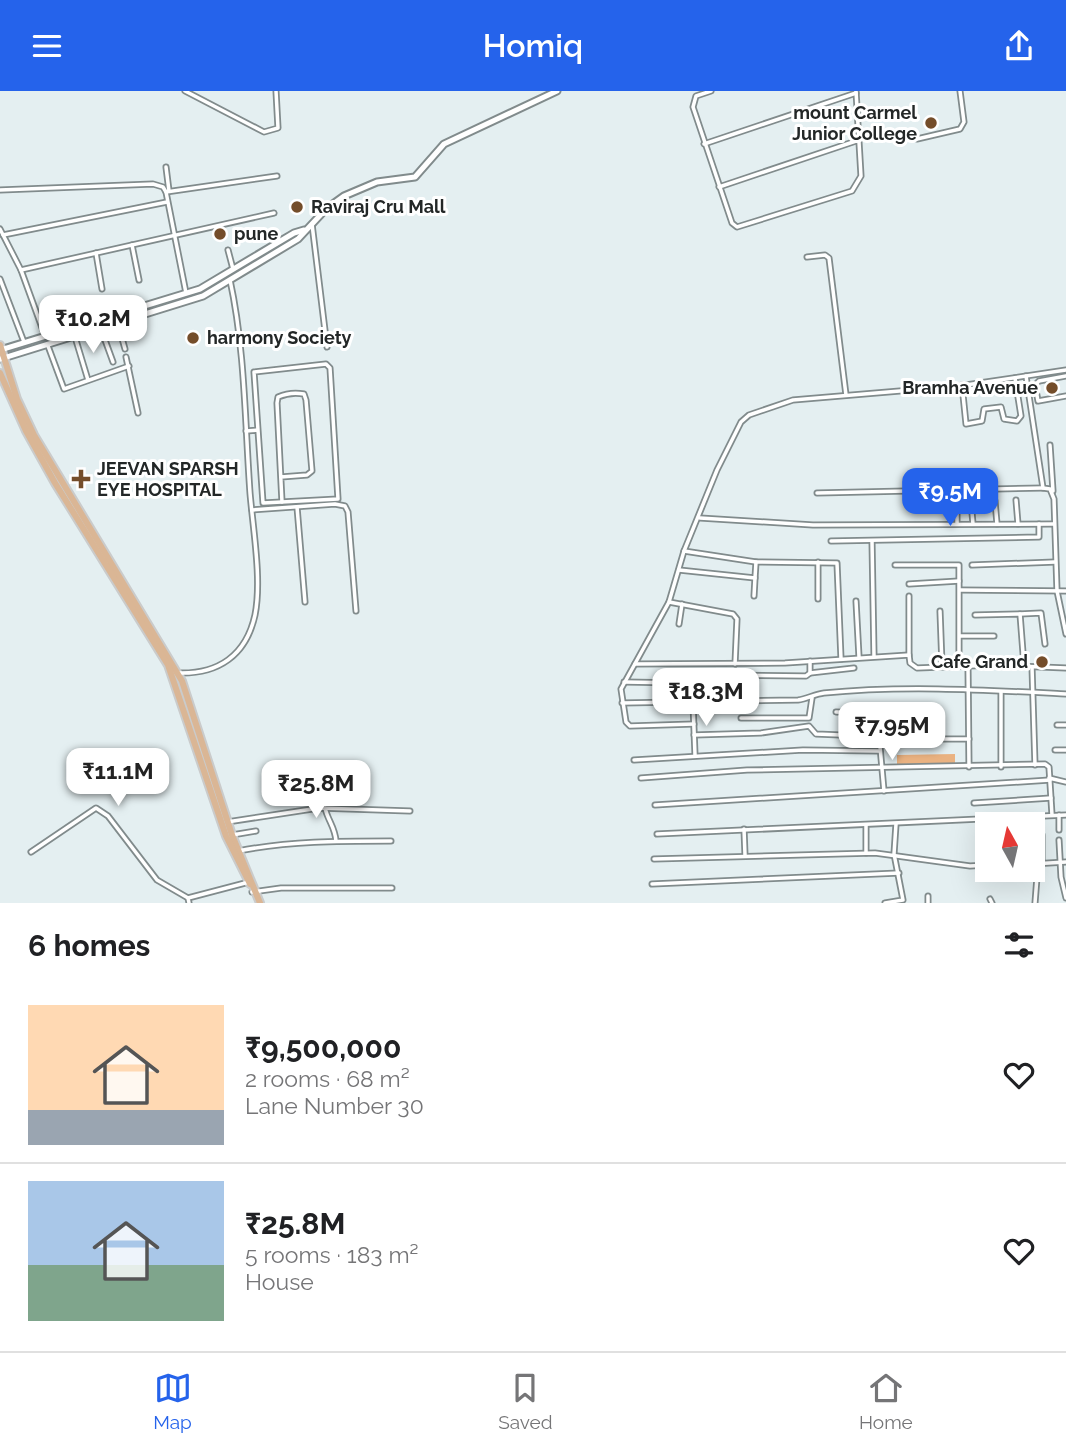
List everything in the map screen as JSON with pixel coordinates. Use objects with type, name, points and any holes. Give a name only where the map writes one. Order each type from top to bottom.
[{"type":"main road","points":[[1,352],[48,346],[101,330],[177,306],[231,282],[298,239],[326,209],[359,188],[384,180],[415,177],[444,144],[557,91]]},
{"type":"main road","points":[[1,352],[187,294],[231,273],[294,233],[304,230]]},
{"type":"main road","points":[[1,352],[5,378],[26,431],[55,483],[175,674],[225,822],[258,903]]},
{"type":"main road","points":[[225,822],[236,852]]},
{"type":"street","points":[[186,91],[264,132],[278,128],[276,91]]},
{"type":"street","points":[[704,144],[856,92],[862,176],[852,191],[737,227],[732,223],[704,144],[693,100],[710,91]]},
{"type":"street","points":[[918,139],[960,129],[964,122],[960,91]]},
{"type":"street","points":[[719,187],[859,140]]},
{"type":"street","points":[[166,167],[167,202],[187,294]]},
{"type":"street","points":[[167,192],[277,176]]},
{"type":"street","points":[[0,190],[153,184],[163,187],[167,192]]},
{"type":"street","points":[[3,235],[167,202]]},
{"type":"street","points":[[21,270],[274,213]]},
{"type":"street","points":[[312,223],[327,347]]},
{"type":"street","points":[[0,229],[21,270],[45,338]]},
{"type":"street","points":[[132,245],[139,281]]},
{"type":"street","points":[[175,674],[205,673],[222,666],[250,628],[256,601],[246,431],[228,250]]},
{"type":"street","points":[[96,252],[102,289]]},
{"type":"street","points":[[807,257],[825,255],[829,258],[846,395]]},
{"type":"street","points":[[0,279],[25,344]]},
{"type":"street","points":[[118,324],[125,349]]},
{"type":"street","points":[[101,330],[113,362]]},
{"type":"street","points":[[75,337],[88,380]]},
{"type":"street","points":[[48,346],[64,389],[129,366]]},
{"type":"street","points":[[126,357],[138,413]]},
{"type":"street","points":[[322,363],[330,368],[340,493],[335,501],[263,503],[258,430],[254,372],[322,363]]},
{"type":"street","points":[[694,724],[630,726],[621,691],[669,602],[684,551],[727,449],[748,415],[793,400],[962,388],[1066,370]]},
{"type":"street","points":[[1026,376],[1043,488]]},
{"type":"street","points":[[1066,376],[1039,381],[1035,385],[1038,401],[1066,396]]},
{"type":"street","points":[[962,388],[966,424],[982,421],[983,409],[1001,407],[1004,419],[1017,421],[1021,417],[1016,380]]},
{"type":"street","points":[[281,477],[307,475],[312,471],[306,400],[304,394],[297,392],[278,397],[277,403],[282,502]]},
{"type":"street","points":[[246,431],[258,430]]},
{"type":"street","points":[[1050,445],[1057,591],[1064,612],[1066,634]]},
{"type":"street","points":[[817,493],[958,492],[1043,488],[1053,493]]},
{"type":"street","points":[[958,492],[958,500]]},
{"type":"street","points":[[1016,500],[1018,524]]},
{"type":"street","points":[[995,501],[997,524]]},
{"type":"street","points":[[957,524],[957,502],[971,502],[973,524]]},
{"type":"street","points":[[252,510],[345,506],[348,512],[356,611]]},
{"type":"street","points":[[297,507],[306,602]]},
{"type":"street","points":[[700,518],[813,525],[1054,524]]},
{"type":"street","points":[[831,541],[1039,537],[1039,524]]},
{"type":"street","points":[[872,541],[874,656]]},
{"type":"street","points":[[684,551],[756,562],[838,564],[841,659]]},
{"type":"street","points":[[754,596],[756,562]]},
{"type":"street","points":[[818,562],[818,599]]},
{"type":"street","points":[[972,565],[1055,562]]},
{"type":"street","points":[[895,565],[959,565],[959,666]]},
{"type":"street","points":[[678,570],[755,578]]},
{"type":"street","points":[[909,584],[959,581]]},
{"type":"street","points":[[960,590],[1066,591]]},
{"type":"street","points":[[909,596],[909,655],[910,663],[917,668],[1066,668]]},
{"type":"street","points":[[856,601],[859,657]]},
{"type":"street","points":[[669,602],[733,614],[737,619],[735,664]]},
{"type":"street","points":[[679,624],[682,604]]},
{"type":"street","points":[[940,611],[942,666]]},
{"type":"street","points":[[975,615],[1041,613],[1045,644]]},
{"type":"street","points":[[1020,614],[1024,666]]},
{"type":"street","points":[[960,636],[994,636]]},
{"type":"street","points":[[635,664],[735,664],[909,655]]},
{"type":"street","points":[[810,661],[810,673]]},
{"type":"street","points":[[968,666],[969,767]]},
{"type":"street","points":[[1032,667],[1035,765]]},
{"type":"street","points":[[701,675],[801,677],[810,673],[854,668]]},
{"type":"street","points":[[624,682],[684,683]]},
{"type":"street","points":[[622,702],[693,703],[812,697],[821,694],[968,690],[1066,694]]},
{"type":"street","points":[[1001,691],[1001,767]]},
{"type":"street","points":[[741,718],[809,717],[812,697]]},
{"type":"street","points":[[693,703],[695,755]]},
{"type":"street","points":[[836,712],[939,716],[939,739]]},
{"type":"street","points":[[877,713],[884,791]]},
{"type":"street","points":[[807,722],[816,734],[969,739]]},
{"type":"street","points":[[1056,725],[1066,725]]},
{"type":"street","points":[[694,735],[761,733],[812,727]]},
{"type":"street","points":[[1055,750],[1066,750]]},
{"type":"street","points":[[634,760],[695,755],[879,751]]},
{"type":"street","points":[[642,778],[747,770],[1035,765],[1049,767],[1052,815]]},
{"type":"street","points":[[655,805],[1049,779],[1066,782]]},
{"type":"street","points":[[974,803],[1051,798]]},
{"type":"street","points":[[31,852],[96,808],[108,816],[157,880],[189,900],[251,882]]},
{"type":"street","points":[[225,822],[325,808],[410,811]]},
{"type":"street","points":[[325,808],[327,818],[335,826],[336,841]]},
{"type":"street","points":[[1059,815],[1059,830]]},
{"type":"street","points":[[657,834],[1066,815]]},
{"type":"street","points":[[885,903],[903,902],[894,854],[897,824]]},
{"type":"street","points":[[866,825],[866,853]]},
{"type":"street","points":[[744,829],[745,855]]},
{"type":"street","points":[[232,835],[256,831]]},
{"type":"street","points":[[236,852],[275,844],[391,841]]},
{"type":"street","points":[[1059,841],[1066,898]]},
{"type":"street","points":[[654,859],[866,853],[894,854],[975,866]]},
{"type":"street","points":[[1045,863],[1066,862]]},
{"type":"street","points":[[652,884],[899,873]]},
{"type":"street","points":[[1035,903],[1036,882]]},
{"type":"street","points":[[254,892],[281,888],[392,888]]},
{"type":"street","points":[[928,896],[928,903]]},
{"type":"shaded area","points":[[955,754],[955,766],[897,767],[897,755]]},
{"type":"place","name":"mount Carmel Junior College","points":[[931,123]]},
{"type":"place","name":"Raviraj Cru Mall","points":[[297,207]]},
{"type":"place","name":"pune","points":[[220,234]]},
{"type":"place","name":"harmony Society","points":[[193,338]]},
{"type":"place","name":"Bramha Avenue","points":[[1052,388]]},
{"type":"place","name":"JEEVAN SPARSH EYE HOSPITAL","points":[[81,479]]},
{"type":"place","name":"Cafe Grand","points":[[1042,662]]}]
